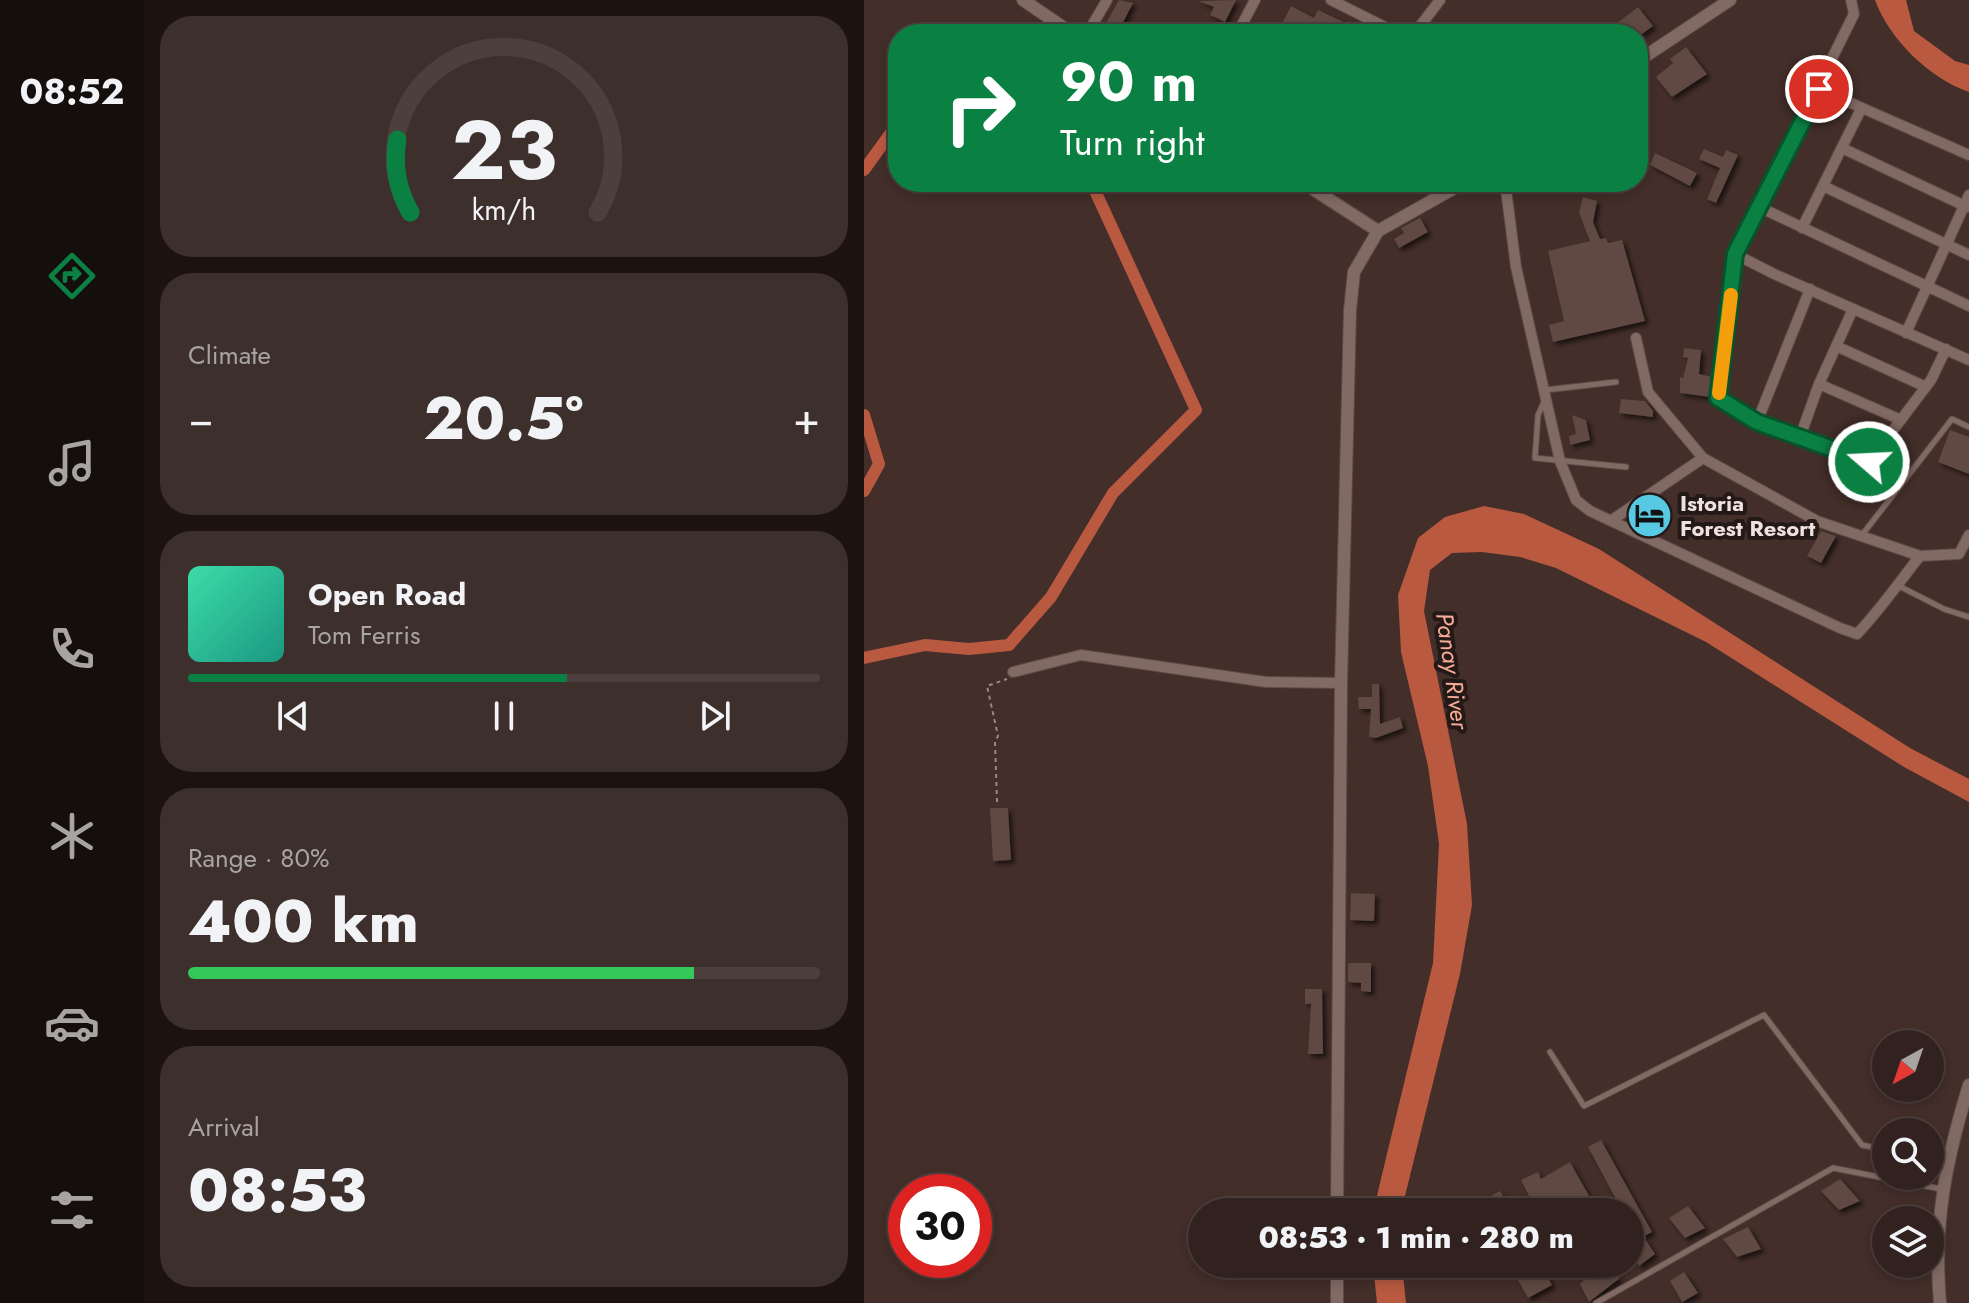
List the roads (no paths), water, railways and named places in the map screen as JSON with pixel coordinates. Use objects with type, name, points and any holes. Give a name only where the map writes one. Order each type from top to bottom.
[{"type":"street","points":[[1023,0],[1058,24]]},
{"type":"street","points":[[1093,24],[1107,0]]},
{"type":"street","points":[[1242,24],[1255,0]]},
{"type":"street","points":[[1331,0],[1379,24]]},
{"type":"street","points":[[1422,24],[1440,0]]},
{"type":"street","points":[[1648,54],[1730,0]]},
{"type":"street","points":[[1851,0],[1854,14],[1735,254],[1718,398],[1757,422],[1869,462],[1926,387],[1946,349]]},
{"type":"street","points":[[1819,89],[1969,155]]},
{"type":"street","points":[[1802,228],[1861,109]]},
{"type":"street","points":[[1842,148],[1967,207]]},
{"type":"street","points":[[1823,186],[1969,255]]},
{"type":"street","points":[[1318,192],[1378,231]]},
{"type":"street","points":[[1337,1198],[1341,683],[1350,310],[1354,272],[1378,231],[1447,192]]},
{"type":"street","points":[[1506,192],[1516,267],[1560,461],[1576,500],[1590,511],[1857,634],[1888,601],[1920,556]]},
{"type":"street","points":[[1906,333],[1945,245],[1967,207],[1969,195]]},
{"type":"street","points":[[1759,207],[1969,306]]},
{"type":"street","points":[[1735,254],[1969,360]]},
{"type":"street","points":[[1757,422],[1810,289]]},
{"type":"street","points":[[1800,437],[1819,384],[1853,309]]},
{"type":"street","points":[[1636,338],[1648,392],[1703,458],[1817,521],[1920,556],[1964,556],[1969,535]]},
{"type":"street","points":[[1836,346],[1926,387]]},
{"type":"street","points":[[1819,384],[1901,420]]},
{"type":"street","points":[[1612,520],[1703,458]]},
{"type":"street","points":[[1013,672],[1081,655],[1266,682],[1341,683]]},
{"type":"street","points":[[1944,1180],[1969,1085]]},
{"type":"street","points":[[1940,1303],[1937,1273],[1942,1190]]},
{"type":"street","points":[[1337,1278],[1337,1303]]},
{"type":"lane","points":[[1616,382],[1545,394],[1538,415],[1535,458],[1626,467]]},
{"type":"lane","points":[[1861,536],[1952,419],[1969,427]]},
{"type":"lane","points":[[1897,585],[1944,609],[1969,617]]},
{"type":"lane","points":[[1550,1052],[1584,1106],[1764,1015],[1862,1145],[1872,1147]]},
{"type":"lane","points":[[1944,1160],[1948,1161]]},
{"type":"lane","points":[[1596,1303],[1833,1168],[1872,1176]]},
{"type":"waterway","points":[[864,170],[888,137]]},
{"type":"waterway","points":[[864,658],[925,645],[969,649],[1009,645],[1051,597],[1113,493],[1196,410],[1096,192]]},
{"type":"waterway","points":[[864,415],[879,464],[864,491]]},
{"type":"place","name":"Istoria Forest Resort","points":[[1649,516]]},
{"type":"water label","name":"Panay River","points":[[1452,671]]}]
